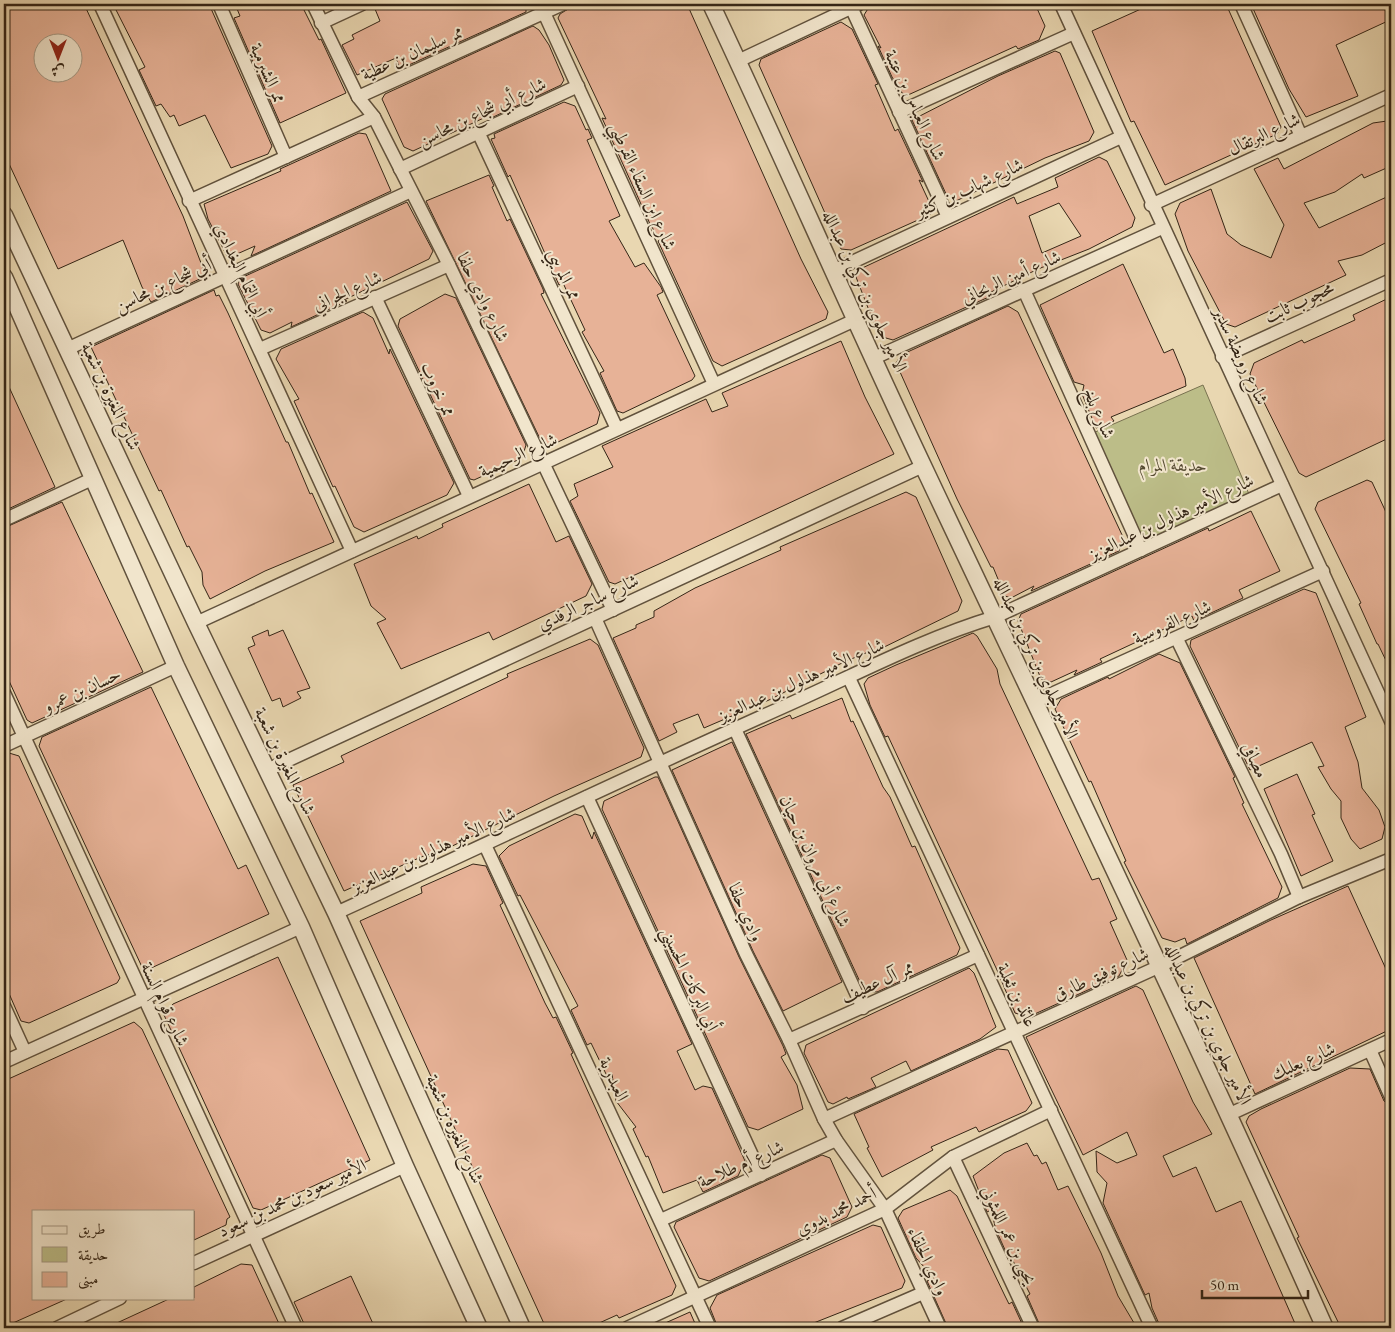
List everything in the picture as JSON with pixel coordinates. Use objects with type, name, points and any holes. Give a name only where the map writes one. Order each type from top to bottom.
[{"type":"street","name":"أبي التمام البغدادي","points":[[100,4],[189,201],[260,349],[352,551]]},
{"type":"street","name":"ممر الشبرمية","points":[[219,4],[286,157]]},
{"type":"street","name":"شارع وادي حلفا","points":[[313,4],[358,97],[374,117],[449,265],[613,610]]},
{"type":"street","points":[[322,23],[362,4]]},
{"type":"street","name":"ممر سليمان بن عطية","points":[[358,97],[542,8],[563,4]]},
{"type":"street","name":"الأمير جلوي بن تركي بن عبدالله","points":[[711,4],[923,466],[1158,967],[1230,1114],[1325,1328]]},
{"type":"street","name":"شارع رويضة سدير","points":[[1061,4],[1162,228],[1391,722]]},
{"type":"street","points":[[1241,4],[1301,136]]},
{"type":"street","points":[[738,61],[855,6]]},
{"type":"street","name":"شارع العباس بن عتبة","points":[[855,6],[898,112],[948,217]]},
{"type":"street","name":"شارع ابن السقاء القرطبي","points":[[542,8],[714,384]]},
{"type":"street","points":[[898,112],[1074,32]]},
{"type":"street","name":"شارع أبي شجاع بن محاسن","points":[[400,169],[479,134],[578,86]]},
{"type":"street","name":"شارع البرتقال","points":[[1151,204],[1391,95]]},
{"type":"street","points":[[189,201],[374,117]]},
{"type":"street","name":"ممر المريبي","points":[[479,134],[617,429]]},
{"type":"street","name":"شارع شهاب بن كثير","points":[[832,271],[1121,137]]},
{"type":"street","name":"أبي شجاع بن محاسن","points":[[67,349],[411,191]]},
{"type":"street","name":"شارع المغيرة بن شعبة","points":[[4,215],[196,623],[336,913],[522,1328]]},
{"type":"street","name":"شارع أمين الريحاني","points":[[874,358],[1162,228]]},
{"type":"street","name":"شارع الجراني","points":[[260,349],[449,265]]},
{"type":"street","points":[[4,277],[176,666],[300,927],[405,1166],[479,1328]]},
{"type":"street","name":"محجوب ثابت","points":[[1222,357],[1391,280]]},
{"type":"street","name":"شارع بلخ","points":[[1024,290],[1141,550]]},
{"type":"street","name":"ممر خروب","points":[[375,298],[469,496]]},
{"type":"street","name":"شارع الرحيمية","points":[[196,623],[855,320]]},
{"type":"street","name":"شارع ساجر الرفدي","points":[[267,770],[923,466]]},
{"type":"street","points":[[4,520],[92,479]]},
{"type":"street","name":"شارع الأمير هذلول بن عبدالعزيز","points":[[336,913],[735,728],[966,625],[995,617],[1282,485]]},
{"type":"street","name":"شارع الفروسية","points":[[1034,702],[1178,639],[1323,572]]},
{"type":"street","name":"وادي حلفا","points":[[595,618],[746,954],[789,1040],[824,1119],[836,1140],[885,1208]]},
{"type":"street","name":"مصافي","points":[[1178,639],[1300,897]]},
{"type":"street","name":"حسان بن عمرو","points":[[4,746],[176,666]]},
{"type":"street","name":"عائذ بن ثعلبة","points":[[849,678],[1152,1328]]},
{"type":"street","name":"شارع قوام السنة","points":[[4,693],[296,1328]]},
{"type":"street","name":"شارع أبي مروان بن حيان","points":[[735,728],[863,1008]]},
{"type":"street","name":"أبي البركات الحسيني","points":[[587,797],[761,1175]]},
{"type":"street","name":"العبدرية","points":[[485,845],[710,1328]]},
{"type":"street","name":"شارع توفيق طارق","points":[[824,1119],[1158,967],[1300,897],[1391,859]]},
{"type":"street","points":[[4,1062],[300,927]]},
{"type":"street","name":"ممر آل عطيف","points":[[789,1040],[978,955]]},
{"type":"street","points":[[4,1006],[26,1052]]},
{"type":"street","name":"شارع بعلبك","points":[[1230,1114],[1391,1040]]},
{"type":"street","points":[[1370,1050],[1391,1097]]},
{"type":"street","name":"أحمد محمد بدوي","points":[[627,1328],[885,1208],[953,1157],[1050,1110]]},
{"type":"street","name":"شارع أم طلاحة","points":[[661,1220],[836,1140]]},
{"type":"street","name":"يحيى بن عمر اللمثوني","points":[[953,1157],[1033,1328]]},
{"type":"street","name":"الأمير سعود بن محمد بن سعود","points":[[195,1263],[405,1166]]},
{"type":"street","name":"وادي الحلقاء","points":[[885,1208],[940,1328]]},
{"type":"street","points":[[850,1327],[923,1293]]},
{"type":"street","points":[[57,1328],[116,1300]]},
{"type":"green space","name":"حديقة المرام","points":[[1203,385],[1249,494],[1145,543],[1093,433]]},
{"type":"building","points":[[11,4],[84,4],[183,216],[206,276],[151,302],[142,287],[123,240],[58,269],[4,153],[4,12],[13,8]]},
{"type":"building","points":[[113,4],[209,4],[272,146],[268,154],[231,168],[205,115],[179,126],[174,115],[170,117],[161,104],[156,106],[139,70],[145,67]]},
{"type":"building","points":[[235,4],[301,4],[319,40],[321,39],[346,93],[280,123],[234,18],[240,16]]},
{"type":"building","points":[[388,4],[526,4],[526,12],[400,69],[396,58],[357,75],[342,45],[354,39],[352,35],[380,21],[375,9]]},
{"type":"building","points":[[576,4],[687,4],[801,259],[828,312],[826,319],[722,366],[713,361],[658,241],[660,240],[650,224],[602,118],[606,119],[558,18],[560,14]]},
{"type":"building","points":[[877,4],[1035,4],[1045,26],[1039,40],[1018,49],[1016,46],[908,95],[902,93],[892,77],[878,46],[881,48],[864,15],[869,7]]},
{"type":"building","points":[[1152,4],[1226,4],[1281,127],[1277,134],[1165,185],[1134,121],[1131,122],[1092,31]]},
{"type":"building","points":[[1251,4],[1382,4],[1390,20],[1336,45],[1358,96],[1306,117],[1289,89]]},
{"type":"building","points":[[841,22],[852,29],[878,84],[875,85],[895,131],[898,129],[923,182],[919,180],[932,208],[929,217],[919,222],[918,220],[851,250],[841,249],[759,65],[761,59]]},
{"type":"building","points":[[533,26],[539,30],[549,45],[564,80],[561,85],[489,119],[488,116],[413,151],[404,147],[382,99],[385,94]]},
{"type":"building","points":[[1055,51],[1060,53],[1094,132],[1089,141],[1045,158],[956,201],[947,196],[912,120],[998,76]]},
{"type":"building","points":[[564,102],[575,106],[586,130],[588,129],[592,138],[587,140],[620,216],[609,221],[635,267],[644,263],[661,287],[663,292],[657,295],[695,376],[692,380],[623,413],[617,411],[600,373],[604,371],[582,332],[585,330],[563,283],[559,285],[510,175],[508,177],[491,139],[495,138],[494,134]]},
{"type":"building","points":[[1387,121],[1391,128],[1391,166],[1364,178],[1362,174],[1335,192],[1304,203],[1319,228],[1391,195],[1391,240],[1362,255],[1338,261],[1346,275],[1235,327],[1226,324],[1188,251],[1175,214],[1180,203],[1211,189],[1227,234],[1241,245],[1271,258],[1284,225],[1254,169],[1278,158],[1284,169],[1373,123]]},
{"type":"building","points":[[359,133],[366,134],[391,191],[251,256],[255,246],[228,258],[208,219],[204,204],[281,171],[280,169]]},
{"type":"building","points":[[1099,157],[1107,161],[1135,218],[1132,227],[1089,249],[1038,269],[987,294],[991,296],[893,340],[879,336],[856,277],[858,270],[1014,197],[1017,204],[1058,187],[1055,178]],"holes":[[[1059,203],[1081,236],[1042,253],[1029,216]]]},
{"type":"building","points":[[489,175],[494,186],[492,187],[507,221],[510,219],[543,289],[544,293],[541,294],[600,413],[597,424],[547,447],[543,445],[426,201]]},
{"type":"building","points":[[407,202],[433,251],[429,259],[291,327],[292,322],[270,333],[261,330],[238,284],[241,278]]},
{"type":"building","points":[[1123,264],[1164,353],[1173,349],[1185,378],[1186,386],[1111,417],[1114,421],[1096,428],[1082,394],[1084,385],[1074,382],[1040,305]]},
{"type":"building","points":[[214,290],[216,296],[219,295],[228,313],[310,494],[312,493],[334,542],[265,571],[210,599],[203,585],[202,572],[189,546],[187,547],[161,490],[159,491],[91,347]]},
{"type":"building","points":[[445,294],[456,298],[526,445],[522,458],[474,480],[470,479],[398,326],[400,319]]},
{"type":"building","points":[[1391,297],[1391,437],[1306,477],[1299,473],[1250,374],[1254,363],[1302,340],[1304,343],[1355,320],[1353,315]]},
{"type":"building","points":[[1008,306],[1018,312],[1123,537],[1119,551],[1031,591],[1034,586],[1011,598],[1005,596],[993,567],[991,567],[957,499],[896,363],[901,355]]},
{"type":"building","points":[[363,312],[373,318],[389,354],[390,349],[454,483],[447,495],[364,532],[354,527],[335,486],[333,487],[294,401],[299,399],[276,359],[281,349]]},
{"type":"building","points":[[841,341],[865,397],[894,454],[615,584],[609,582],[570,501],[578,496],[574,484],[613,467],[602,446],[706,399],[712,412],[728,406],[722,393]]},
{"type":"building","points":[[4,376],[55,487],[4,511]]},
{"type":"building","points":[[1367,480],[1372,482],[1391,523],[1391,671],[1359,604],[1361,603],[1315,509],[1318,502]]},
{"type":"building","points":[[529,484],[556,542],[569,536],[592,584],[586,596],[493,640],[489,632],[401,669],[377,623],[386,619],[371,606],[354,564],[417,536],[418,539],[443,527],[442,524]]},
{"type":"building","points":[[906,492],[916,497],[962,601],[958,611],[874,652],[873,650],[844,662],[769,700],[704,728],[698,714],[673,724],[677,732],[659,741],[613,638],[636,628],[636,625],[654,617],[654,611],[695,588],[781,550],[780,547]]},
{"type":"building","points":[[62,502],[143,672],[32,723],[27,720],[4,670],[4,528]]},
{"type":"building","points":[[1251,511],[1280,571],[1239,590],[1243,598],[1194,621],[1192,616],[1100,659],[1102,662],[1074,675],[1077,670],[1051,682],[1041,679],[1018,621],[1021,614],[1208,528],[1209,531]]},
{"type":"building","points":[[1304,589],[1316,593],[1366,717],[1345,727],[1358,762],[1362,788],[1379,810],[1385,827],[1382,839],[1360,849],[1351,839],[1341,818],[1341,801],[1331,789],[1318,767],[1324,766],[1312,742],[1250,770],[1190,646],[1191,640]]},
{"type":"building","points":[[268,630],[269,636],[283,630],[310,688],[297,692],[301,698],[283,707],[280,698],[272,701],[248,648],[255,645],[252,637]]},
{"type":"building","points":[[973,633],[977,636],[997,669],[1000,684],[1092,880],[1099,878],[1117,919],[1110,922],[1127,960],[1119,976],[1028,1017],[1015,1013],[997,970],[888,736],[885,737],[870,705],[864,684],[868,678]]},
{"type":"building","points":[[590,639],[598,645],[644,748],[641,757],[554,796],[430,857],[428,854],[344,891],[293,785],[344,762],[341,756],[508,677],[507,674]]},
{"type":"building","points":[[1159,654],[1180,663],[1235,777],[1233,778],[1244,803],[1242,804],[1282,887],[1278,898],[1187,944],[1185,938],[1175,942],[1162,938],[1124,862],[1126,861],[1091,781],[1089,782],[1055,709],[1061,699],[1108,677],[1109,679]]},
{"type":"building","points":[[151,687],[238,869],[246,865],[269,914],[149,969],[142,967],[39,746],[42,737]]},
{"type":"building","points":[[842,698],[851,722],[853,721],[912,847],[915,846],[960,948],[957,955],[877,992],[866,991],[861,984],[746,734],[790,715],[792,719]]},
{"type":"building","points":[[732,742],[842,982],[783,1011],[753,951],[672,770]]},
{"type":"building","points":[[9,753],[19,756],[120,978],[117,983],[29,1023],[21,1021],[4,982],[4,754]]},
{"type":"building","points":[[1297,774],[1315,814],[1312,815],[1333,861],[1301,876],[1264,789]]},
{"type":"building","points":[[658,777],[739,957],[783,1046],[786,1054],[781,1057],[797,1085],[803,1109],[758,1130],[748,1127],[602,809],[604,801]]},
{"type":"building","points":[[575,814],[582,816],[592,839],[594,832],[692,1044],[677,1051],[695,1090],[703,1086],[712,1088],[745,1161],[738,1176],[703,1192],[697,1180],[663,1193],[648,1156],[646,1157],[633,1129],[636,1127],[616,1101],[612,1074],[607,1076],[591,1043],[587,1045],[571,1010],[578,1006],[520,895],[518,896],[499,856],[509,846]]},
{"type":"building","points":[[473,864],[486,866],[503,903],[500,905],[545,1003],[553,1018],[556,1017],[573,1053],[571,1054],[676,1286],[672,1295],[619,1318],[617,1315],[588,1328],[546,1328],[360,921],[422,893],[421,887]]},
{"type":"building","points":[[1348,886],[1391,980],[1391,1029],[1255,1094],[1194,958],[1271,920]]},
{"type":"building","points":[[278,957],[370,1160],[261,1210],[253,1208],[164,1015],[173,1004]]},
{"type":"building","points":[[969,968],[974,973],[996,1027],[980,1039],[911,1071],[906,1061],[871,1078],[876,1087],[833,1104],[828,1102],[804,1053],[806,1045]]},
{"type":"building","points":[[1136,986],[1143,990],[1193,1102],[1212,1134],[1163,1156],[1173,1177],[1196,1167],[1216,1212],[1241,1201],[1297,1328],[1161,1328],[1152,1308],[1149,1293],[1145,1295],[1103,1203],[1107,1183],[1097,1172],[1096,1151],[1117,1163],[1137,1155],[1127,1132],[1083,1155],[1026,1037]]},
{"type":"building","points":[[134,1022],[142,1029],[230,1217],[227,1219],[226,1225],[195,1240],[195,1210],[32,1210],[32,1300],[65,1300],[4,1327],[4,1081]]},
{"type":"building","points":[[998,1049],[1008,1050],[1032,1103],[1026,1111],[979,1132],[976,1127],[931,1147],[933,1150],[882,1177],[867,1148],[869,1147],[854,1114]]},
{"type":"building","points":[[1350,1068],[1370,1069],[1384,1101],[1391,1105],[1391,1328],[1341,1328],[1297,1238],[1299,1237],[1246,1122],[1249,1116],[1261,1109]]},
{"type":"building","points":[[1027,1143],[1034,1156],[1037,1155],[1042,1164],[1046,1162],[1058,1190],[1068,1186],[1101,1253],[1118,1296],[1137,1328],[1041,1328],[1027,1296],[1030,1294],[1008,1251],[1006,1252],[996,1230],[991,1210],[987,1212],[973,1176],[1004,1153]]},
{"type":"building","points":[[822,1155],[830,1158],[852,1207],[847,1217],[709,1281],[699,1278],[674,1227],[676,1222]]},
{"type":"building","points":[[950,1190],[957,1196],[1009,1304],[1012,1302],[1024,1328],[948,1328],[927,1281],[934,1278],[916,1258],[898,1218],[903,1210]]},
{"type":"building","points":[[873,1225],[881,1227],[905,1281],[902,1288],[801,1328],[718,1328],[710,1308],[717,1295]]},
{"type":"building","points":[[241,1264],[252,1265],[281,1328],[106,1328],[167,1300],[195,1300],[195,1287]]},
{"type":"building","points":[[351,1276],[375,1328],[306,1328],[294,1302]]},
{"type":"building","points":[[690,1312],[697,1328],[654,1328]]}]
